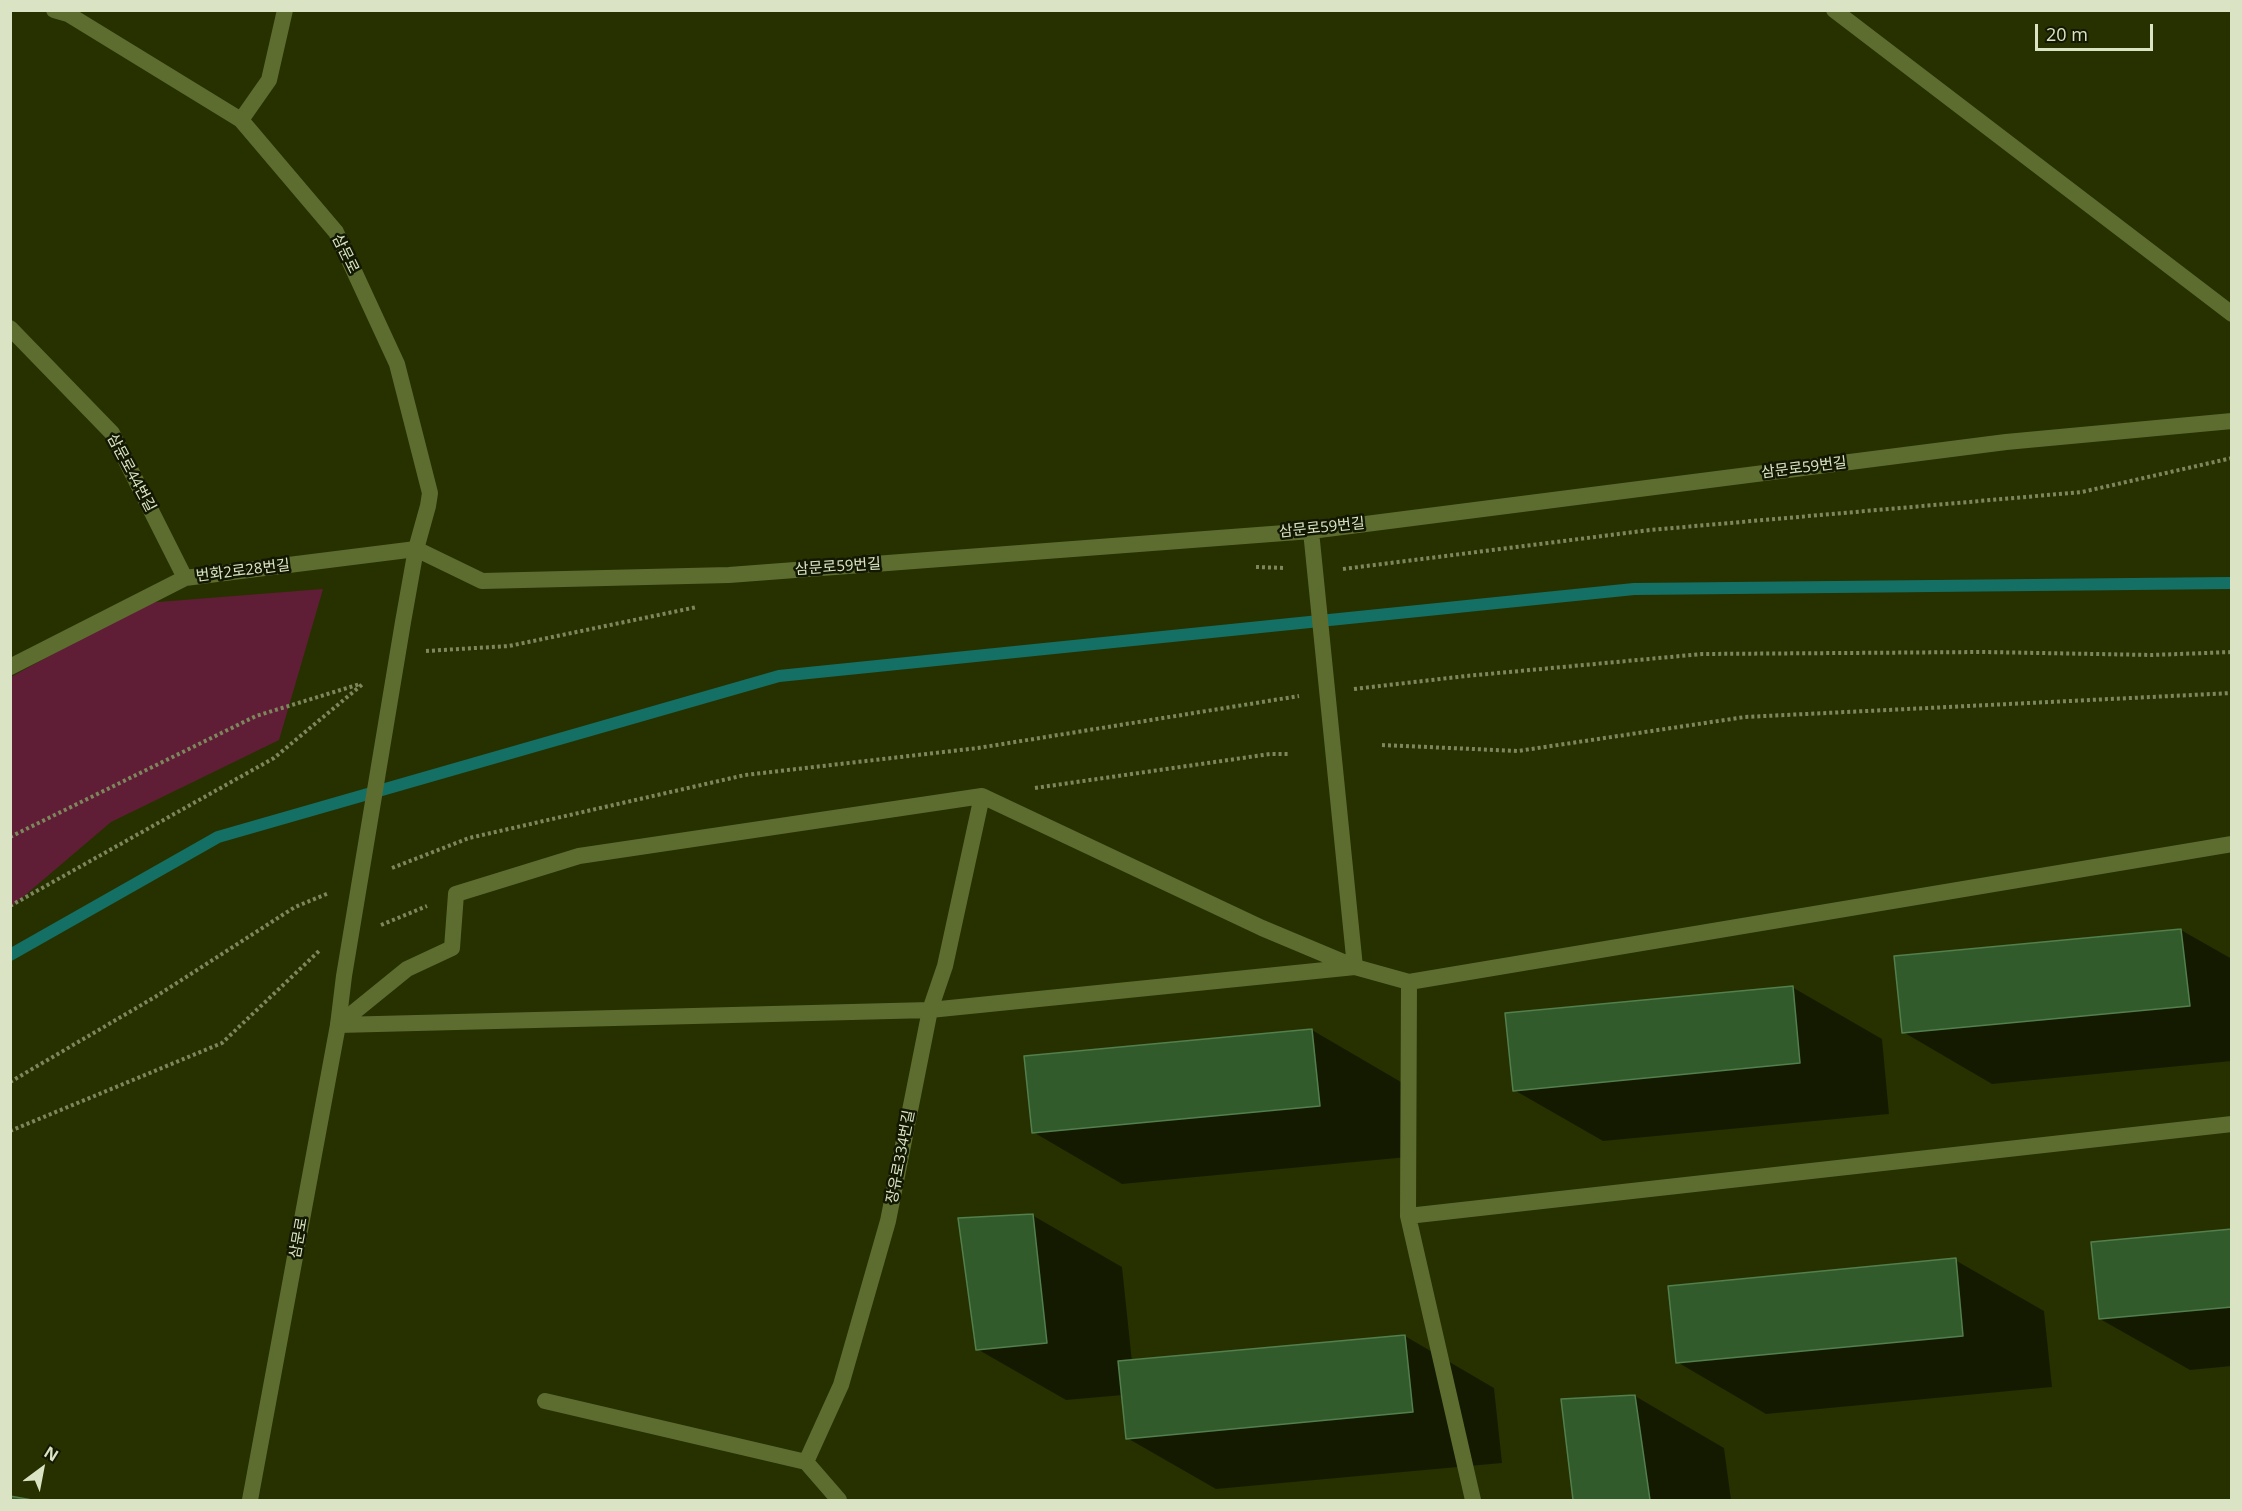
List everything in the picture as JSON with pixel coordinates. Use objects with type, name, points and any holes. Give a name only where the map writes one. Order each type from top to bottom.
[{"type":"street","name":"삼문로","points":[[54,10],[68,14],[241,120],[336,232],[397,364],[430,493],[416,549],[344,976],[338,1025],[250,1500]]},
{"type":"street","points":[[241,120],[269,80],[285,10]]},
{"type":"street","points":[[1834,10],[1909,65],[2232,314]]},
{"type":"street","name":"삼문로44번길","points":[[10,328],[112,433],[185,578]]},
{"type":"street","name":"삼문로59번길","points":[[416,549],[482,581],[729,575],[1311,531],[2006,442],[2232,421]]},
{"type":"street","points":[[1311,531],[1355,967]]},
{"type":"street","name":"번화2로28번길","points":[[13,663],[185,578],[416,549]]},
{"type":"street","points":[[338,1025],[407,969],[452,948],[456,894],[579,856],[982,796],[1262,928],[1355,967],[1409,982],[2232,844]]},
{"type":"street","name":"장유로334번길","points":[[806,1462],[841,1385],[885,1232],[930,1010],[945,966],[982,796]]},
{"type":"street","points":[[338,1025],[930,1010],[1355,967]]},
{"type":"street","points":[[1409,982],[1408,1216],[1473,1500]]},
{"type":"street","points":[[1408,1216],[2232,1124]]},
{"type":"street","points":[[545,1401],[806,1462],[839,1500]]},
{"type":"path","points":[[1335,570],[1650,530],[2082,492],[2232,458]]},
{"type":"path","points":[[1244,566],[1290,568]]},
{"type":"path","points":[[422,651],[509,646],[703,606]]},
{"type":"path","points":[[1351,690],[1467,676],[1702,654],[1984,652],[2152,655],[2232,652]]},
{"type":"path","points":[[10,906],[274,758],[371,677]]},
{"type":"path","points":[[10,837],[256,716],[363,683]]},
{"type":"path","points":[[1382,745],[1518,751],[1745,717],[2232,693]]},
{"type":"path","points":[[382,872],[469,838],[745,775],[978,748],[1304,695]]},
{"type":"path","points":[[982,796],[1270,754],[1290,754]]},
{"type":"path","points":[[10,1082],[155,997],[295,907],[339,889]]},
{"type":"path","points":[[374,928],[456,894]]},
{"type":"path","points":[[10,1131],[222,1043],[319,951]]},
{"type":"shaded area","points":[[323,589],[279,740],[111,822],[11,906],[11,677],[146,603]]},
{"type":"building","points":[[2181,929],[2190,1006],[1902,1033],[1894,956]]},
{"type":"building","points":[[1793,986],[1800,1063],[1513,1091],[1505,1013]]},
{"type":"building","points":[[1312,1029],[1320,1106],[1032,1133],[1024,1056]]},
{"type":"building","points":[[1033,1214],[1047,1343],[976,1350],[958,1218]]},
{"type":"building","points":[[2232,1229],[2232,1307],[2099,1319],[2091,1242]]},
{"type":"building","points":[[1956,1258],[1963,1336],[1676,1363],[1668,1286]]},
{"type":"building","points":[[1405,1335],[1413,1412],[1126,1439],[1118,1361]]},
{"type":"building","points":[[1635,1395],[1650,1500],[1573,1500],[1561,1399]]},
{"type":"building","points":[[10,1496],[32,1500],[10,1500]]},
{"type":"waterway","points":[[10,955],[218,837],[779,676],[1634,589],[2232,583]]}]
